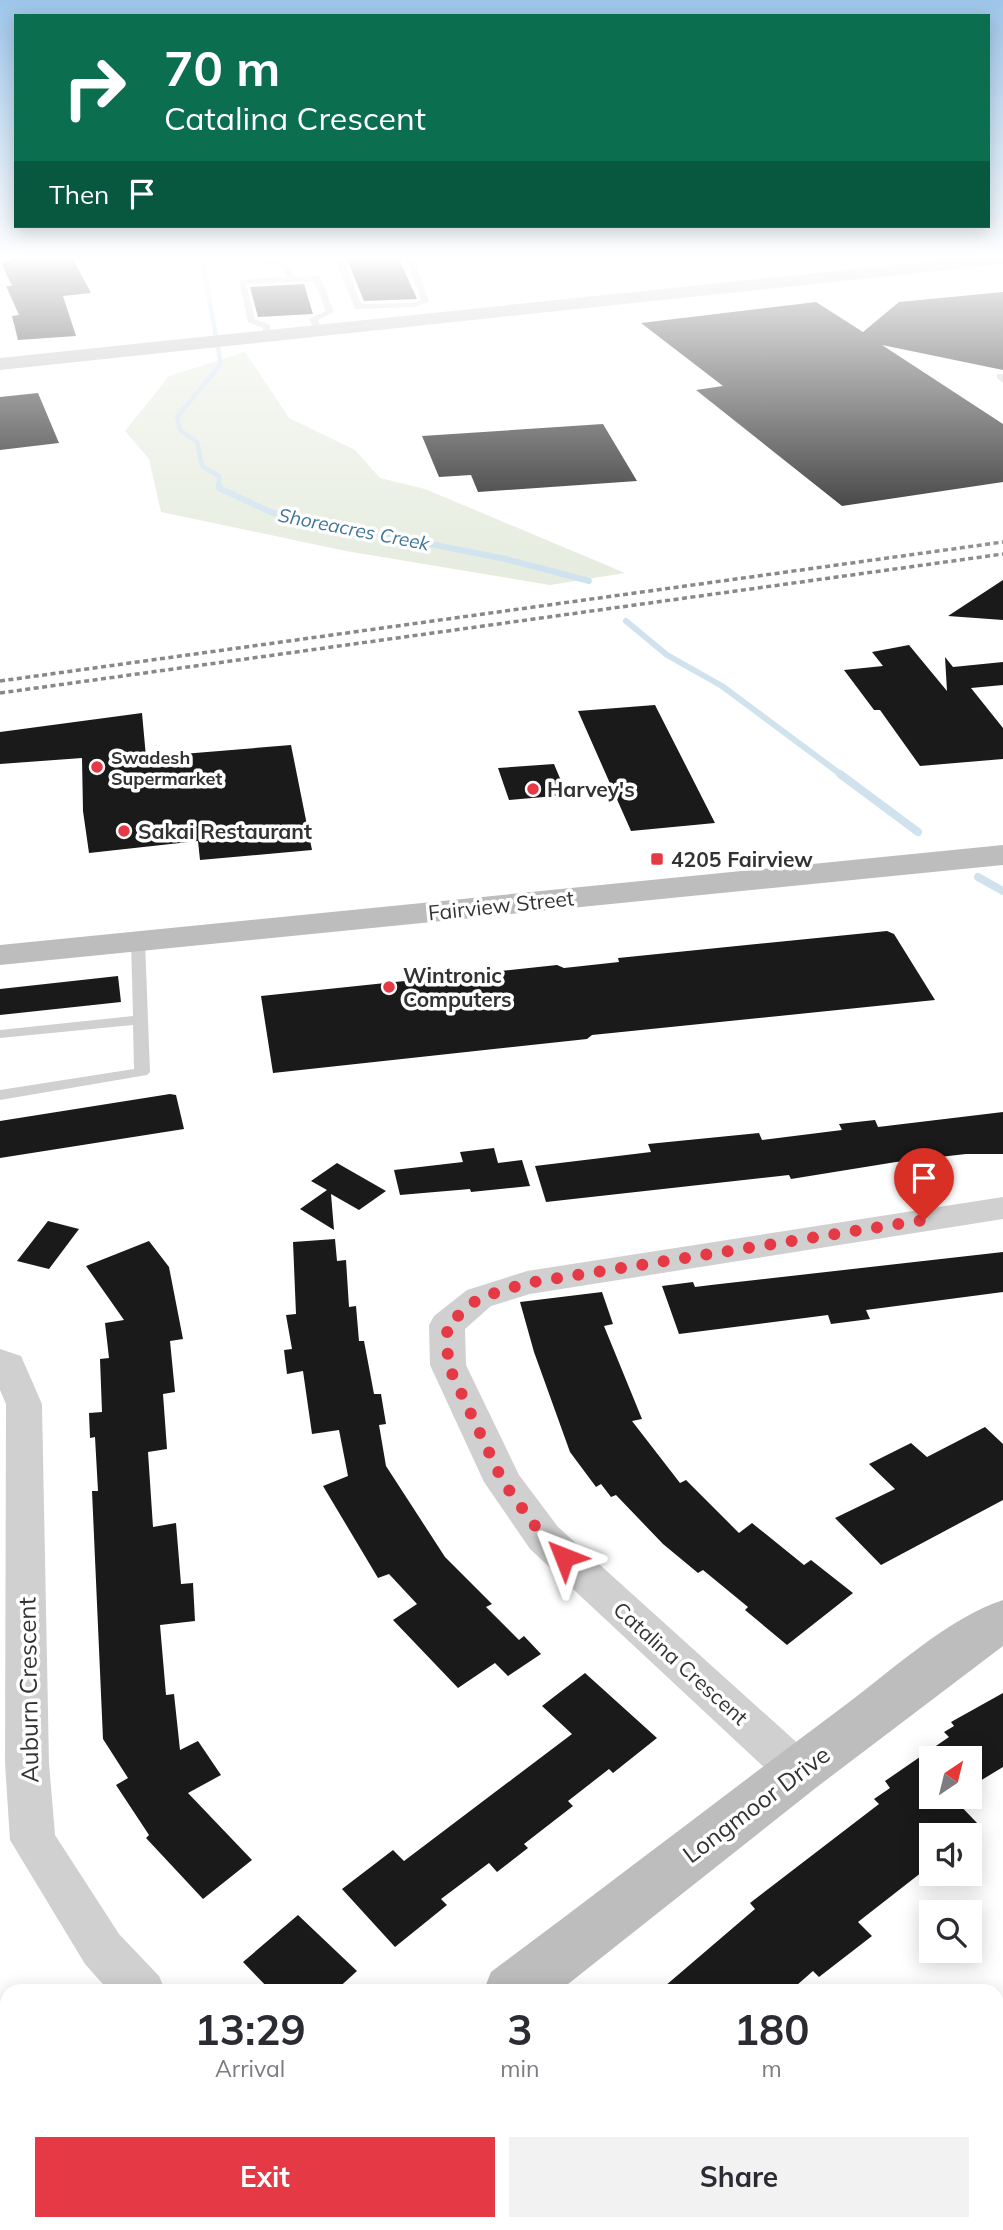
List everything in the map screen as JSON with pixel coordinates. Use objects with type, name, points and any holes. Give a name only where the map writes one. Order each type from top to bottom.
[{"type":"main road","points":[[0,365],[18,363]]},
{"type":"main road","name":"Fairview Street","points":[[0,955],[1003,855]]},
{"type":"main road","name":"Longmoor Drive","points":[[522,1984],[798,1771],[962,1647],[1003,1620]]},
{"type":"street","name":"Catalina Crescent","points":[[798,1771],[544,1538],[503,1482],[448,1365],[447,1325],[479,1298],[527,1283],[1003,1208]]},
{"type":"street","name":"Auburn Crescent","points":[[0,1362],[8,1364],[23,1404],[27,1763],[33,1840],[102,1949],[135,1984]]},
{"type":"lane","points":[[0,1095],[142,1072],[138,941]]},
{"type":"lane","points":[[0,1034],[141,1020]]},
{"type":"shaded area","points":[[210,363],[252,363],[289,418],[355,450],[380,478],[425,489],[625,573],[550,585],[346,551],[161,512],[149,459],[125,431],[169,376]]},
{"type":"building","points":[[693,363],[910,363],[1003,424],[1003,482],[842,506],[696,390],[723,386]]},
{"type":"building","points":[[969,363],[1003,363],[1003,370]]},
{"type":"building","points":[[38,393],[59,443],[0,450],[0,397]]},
{"type":"building","points":[[603,424],[637,481],[478,492],[471,475],[439,477],[422,436]]},
{"type":"building","points":[[1003,580],[1003,620],[948,616]]},
{"type":"building","points":[[909,645],[947,691],[945,657],[953,667],[1003,662],[1003,685],[971,688],[1003,728],[1003,759],[920,766],[880,710],[874,710],[844,670],[883,666],[872,652]]},
{"type":"building","points":[[655,705],[715,823],[631,831],[578,711]]},
{"type":"building","points":[[142,713],[146,757],[291,745],[312,850],[200,860],[198,841],[89,853],[83,811],[82,758],[0,764],[0,732]]},
{"type":"building","points":[[554,764],[567,795],[509,800],[498,768]]},
{"type":"building","points":[[887,931],[894,934],[935,1000],[592,1035],[587,1039],[273,1073],[261,996],[557,965],[564,968],[619,962],[618,958]]},
{"type":"building","points":[[118,976],[121,1002],[0,1015],[0,989]]},
{"type":"building","points":[[176,1095],[184,1129],[0,1158],[0,1121]]},
{"type":"building","points":[[1003,1112],[1003,1154],[966,1154],[896,1162],[791,1179],[789,1175],[546,1202],[535,1166],[651,1152],[648,1144],[759,1133],[762,1140],[842,1130],[839,1124],[875,1120],[878,1127]]},
{"type":"building","points":[[494,1148],[498,1163],[522,1160],[530,1186],[400,1195],[394,1170],[463,1162],[460,1152]]},
{"type":"building","points":[[337,1163],[386,1191],[359,1210],[331,1194],[334,1230],[300,1209],[327,1190],[311,1181]]},
{"type":"building","points":[[48,1221],[79,1229],[49,1269],[17,1261]]},
{"type":"building","points":[[335,1239],[337,1261],[346,1260],[349,1307],[356,1306],[359,1341],[364,1341],[374,1394],[381,1394],[386,1424],[379,1425],[386,1466],[445,1557],[492,1604],[486,1607],[519,1640],[524,1636],[541,1654],[508,1676],[495,1663],[458,1688],[393,1620],[417,1604],[389,1574],[378,1578],[323,1486],[348,1476],[339,1430],[312,1434],[303,1371],[287,1374],[284,1350],[292,1349],[286,1315],[296,1314],[293,1242]]},
{"type":"building","points":[[149,1241],[169,1267],[183,1339],[170,1341],[175,1392],[163,1394],[167,1449],[148,1452],[153,1527],[176,1523],[181,1584],[193,1583],[195,1621],[160,1625],[166,1695],[174,1694],[180,1750],[198,1741],[221,1775],[188,1793],[252,1860],[203,1899],[146,1838],[149,1835],[116,1785],[128,1778],[103,1739],[92,1491],[98,1491],[95,1437],[90,1438],[89,1413],[102,1412],[100,1359],[109,1358],[105,1323],[124,1320],[86,1266]]},
{"type":"building","points":[[1003,1252],[1003,1292],[866,1310],[870,1319],[831,1324],[828,1315],[679,1334],[662,1286],[693,1282],[695,1287]]},
{"type":"building","points":[[602,1292],[613,1324],[604,1326],[642,1419],[632,1421],[680,1483],[686,1480],[739,1533],[752,1523],[804,1565],[811,1560],[853,1593],[787,1645],[745,1610],[748,1607],[703,1570],[698,1573],[663,1544],[616,1495],[611,1497],[601,1484],[596,1487],[570,1452],[534,1352],[520,1302]]},
{"type":"building","points":[[985,1427],[1003,1444],[1003,1500],[881,1565],[835,1518],[895,1489],[869,1464],[911,1443],[927,1457]]},
{"type":"building","points":[[585,1673],[657,1738],[613,1773],[609,1769],[568,1801],[573,1806],[524,1844],[528,1848],[497,1872],[489,1863],[441,1899],[447,1905],[395,1947],[342,1889],[393,1850],[404,1861],[572,1734],[542,1706]]},
{"type":"building","points":[[1003,1693],[1003,1767],[982,1780],[982,1746],[936,1746],[949,1737],[944,1732],[954,1726],[951,1722]]},
{"type":"building","points":[[919,1758],[919,1810],[965,1810],[977,1823],[919,1823],[919,1874],[858,1922],[872,1936],[819,1977],[813,1971],[798,1984],[667,1984],[755,1909],[750,1903],[879,1804],[874,1799],[890,1788],[885,1781]]},
{"type":"building","points":[[298,1915],[357,1971],[343,1984],[264,1984],[243,1962]]},
{"type":"waterway","name":"Shoreacres Creek","points":[[221,363],[177,417],[180,430],[197,442],[202,466],[219,476],[219,488],[273,513],[506,559],[589,581]]},
{"type":"waterway","name":"Shoreacres Creek","points":[[626,621],[667,655],[722,686],[843,776]]},
{"type":"waterway","name":"Shoreacres Creek","points":[[840,774],[918,832]]},
{"type":"waterway","name":"Shoreacres Creek","points":[[978,877],[1003,891]]},
{"type":"railway","points":[[0,681],[1003,542]]},
{"type":"railway","points":[[0,693],[1003,554]]},
{"type":"place","name":"Swadesh Supermarket","points":[[97,767]]},
{"type":"place","name":"Harvey's","points":[[533,789]]},
{"type":"place","name":"Sakai Restaurant","points":[[124,831]]},
{"type":"place","name":"4205 Fairview","points":[[657,859]]},
{"type":"place","name":"Wintronic Computers","points":[[389,987]]},
{"type":"route","points":[[564,1557],[544,1538],[503,1482],[448,1365],[447,1325],[479,1298],[527,1283],[924,1220]]}]
